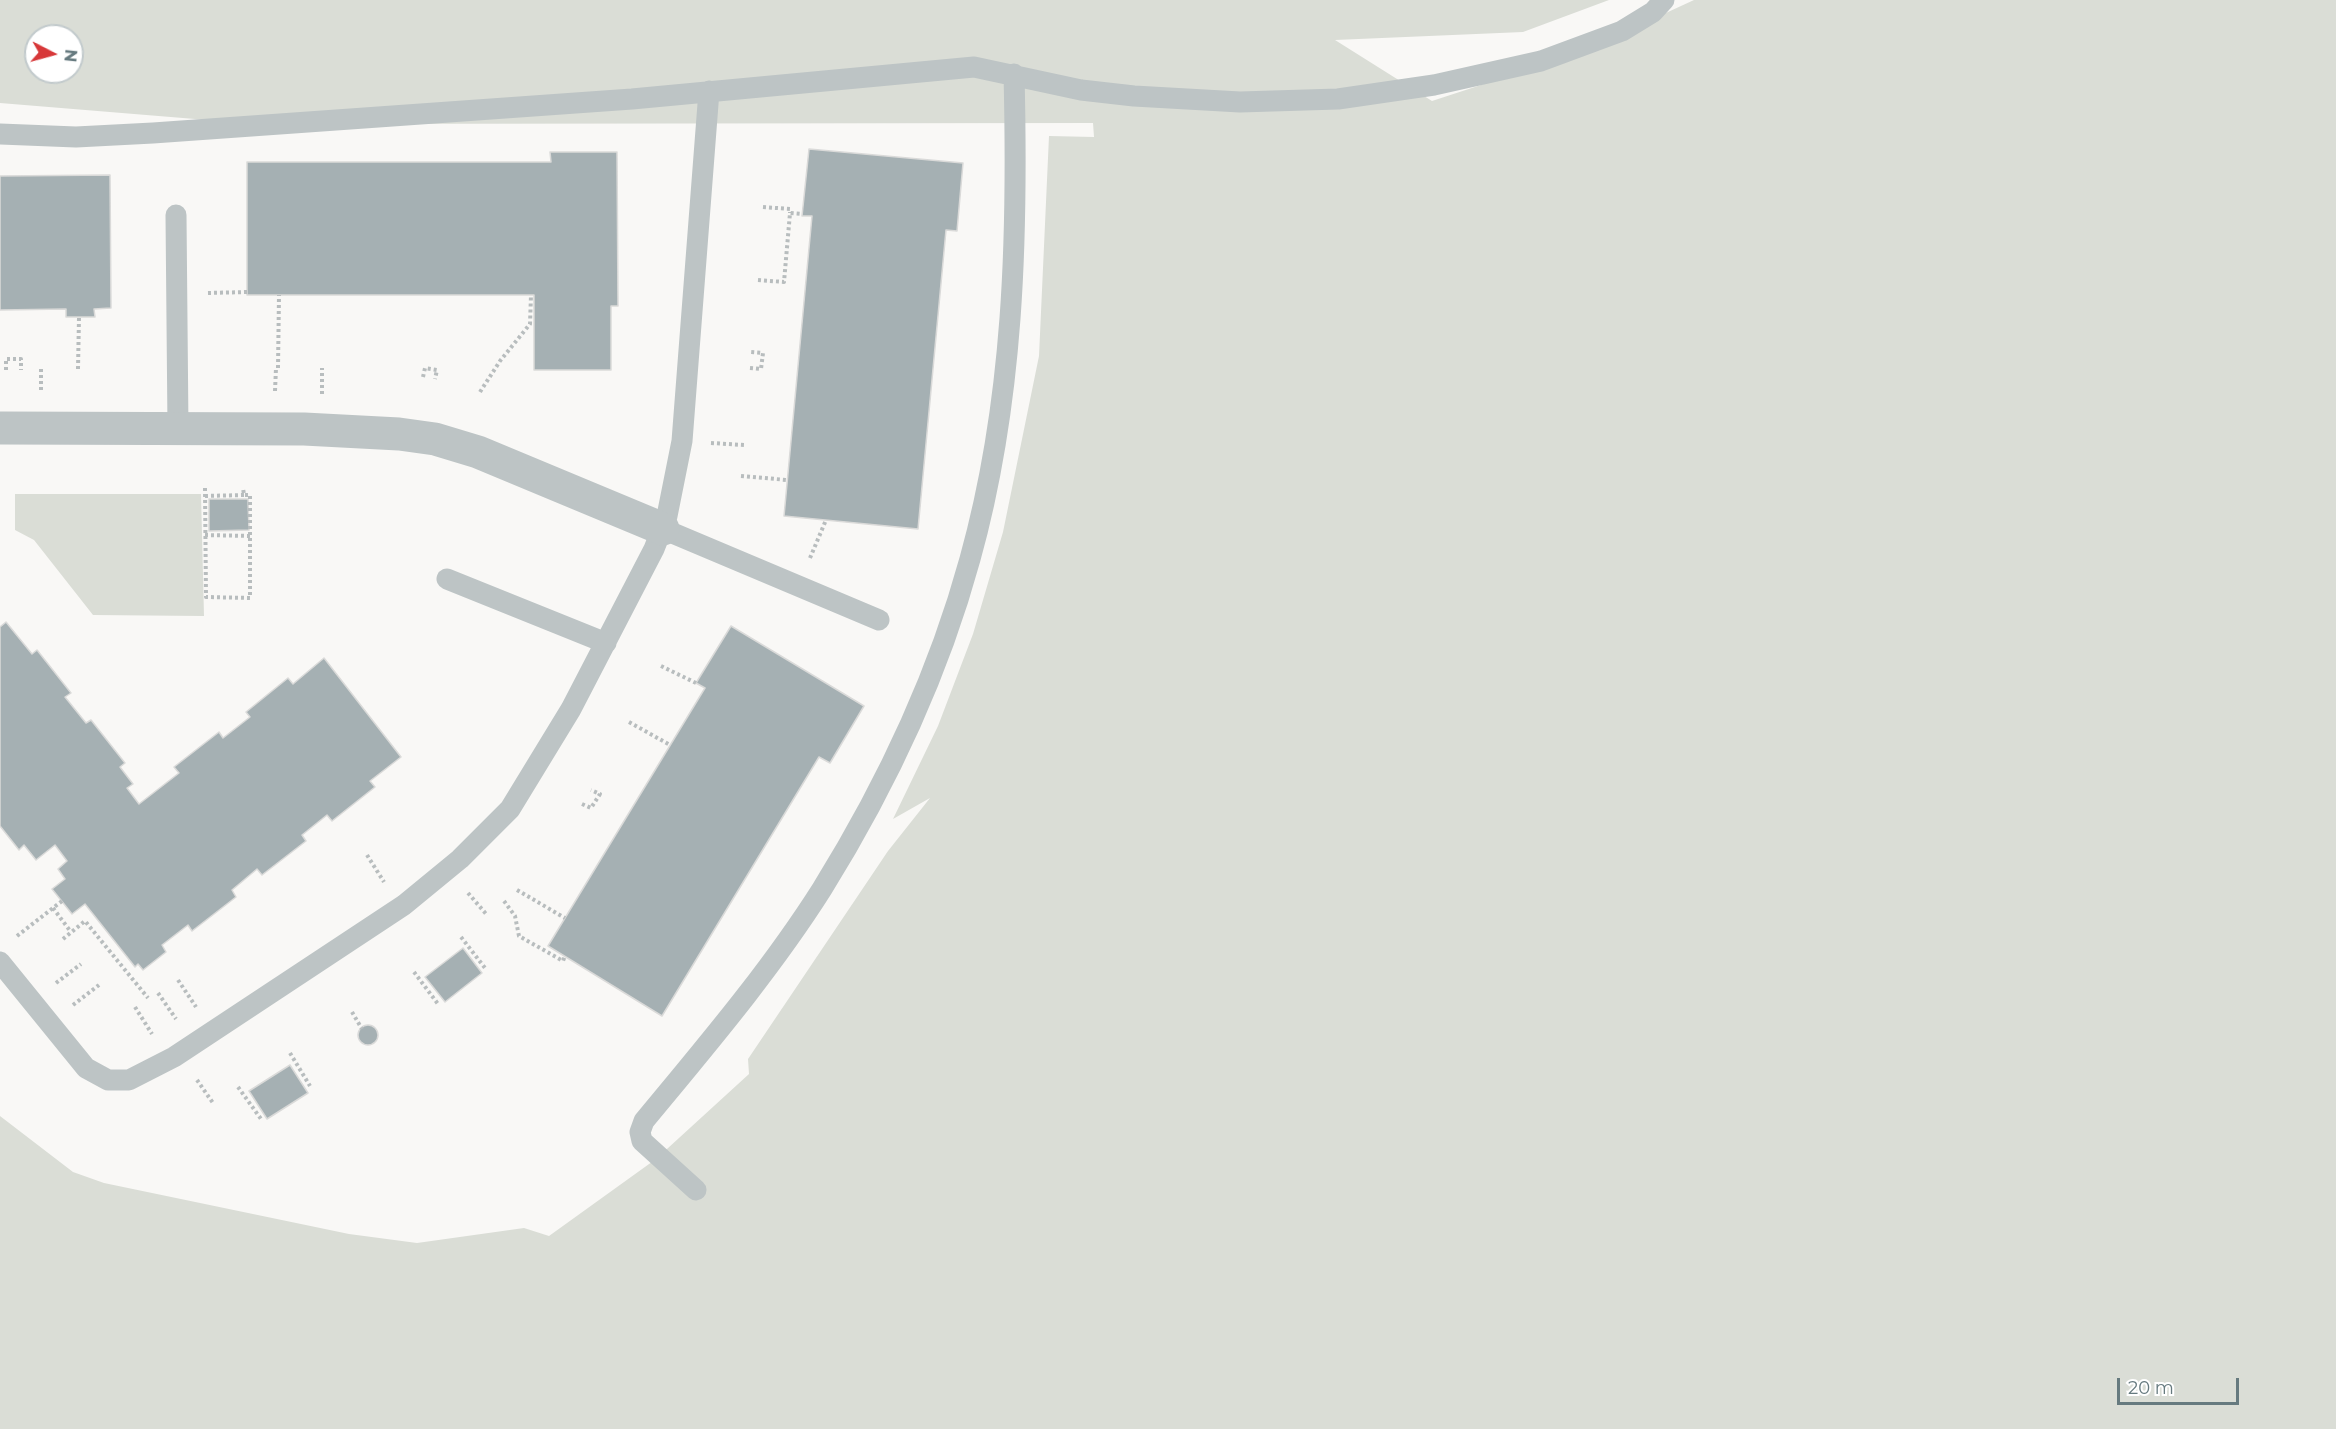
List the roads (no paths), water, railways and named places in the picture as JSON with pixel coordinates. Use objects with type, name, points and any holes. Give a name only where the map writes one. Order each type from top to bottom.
[{"type":"street","points":[[0,428],[332,429],[435,439],[478,452],[663,529]]},
{"type":"lane","points":[[0,134],[76,137],[153,133],[709,91],[974,67],[1082,90],[1195,100],[1296,101],[1359,96],[1444,83],[1541,61],[1622,31],[1653,12],[1664,0]]},
{"type":"lane","points":[[696,1190],[642,1141],[640,1132],[644,1121],[754,985],[821,890],[846,848],[899,751],[921,700],[971,558],[1000,416],[1010,330],[1016,206],[1014,74]]},
{"type":"lane","points":[[0,962],[86,1068],[108,1080],[129,1080],[141,1076],[404,905],[488,834],[510,809],[547,753],[606,643],[663,529],[674,488],[682,441],[709,91]]},
{"type":"lane","points":[[176,215],[178,429]]},
{"type":"lane","points":[[663,529],[879,620]]},
{"type":"lane","points":[[447,579],[606,643]]}]
